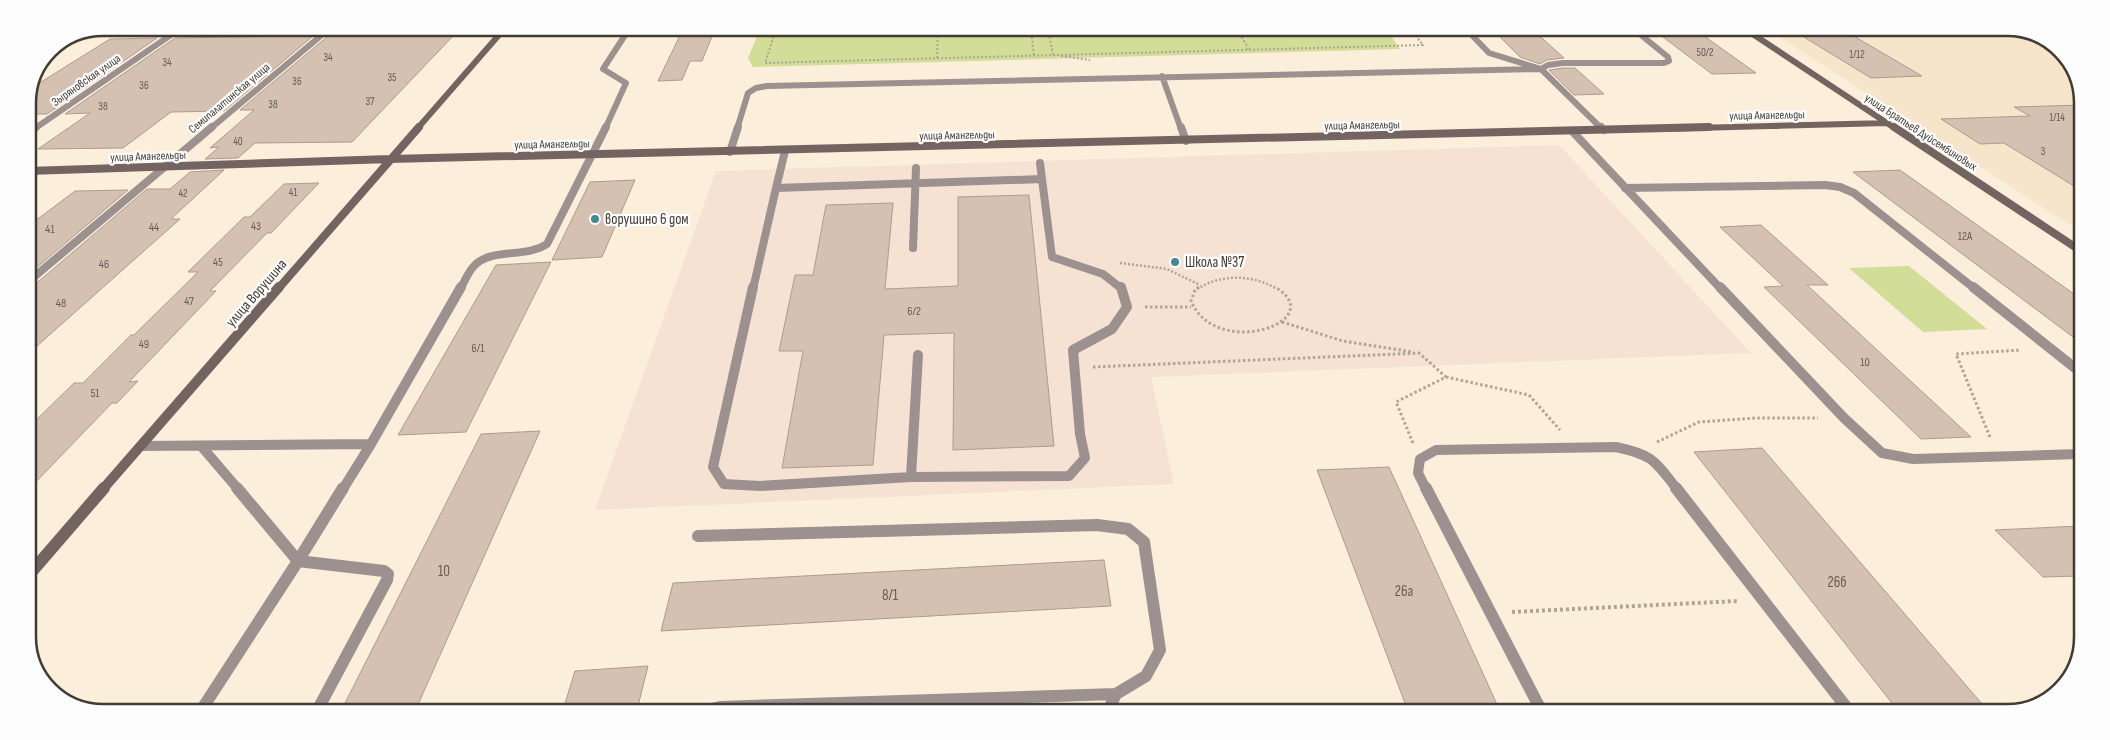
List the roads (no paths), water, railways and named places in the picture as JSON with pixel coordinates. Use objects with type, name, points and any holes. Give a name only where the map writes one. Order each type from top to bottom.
[{"type":"street","name":"Зыряновская улица","points":[[36,128],[169,36]]},
{"type":"street","name":"Семипалатинская улица","points":[[36,275],[320,36]]},
{"type":"street","name":"улица Ворушина","points":[[36,567],[498,36]]},
{"type":"street","points":[[205,704],[371,444],[474,265],[487,258],[537,250],[547,244],[593,154],[626,83],[603,69],[624,36]]},
{"type":"street","points":[[1473,36],[1489,53],[1542,69],[1604,130]]},
{"type":"street","points":[[730,152],[748,93],[756,88],[767,86],[1542,69],[1548,65],[1562,63],[1664,63],[1669,61],[1668,57],[1642,36]]},
{"type":"street","name":"улица Братьев Дуйсембиновых","points":[[1756,36],[2074,246]]},
{"type":"street","points":[[1162,76],[1186,141]]},
{"type":"street","name":"улица Амангельды","points":[[36,171],[390,159],[1888,123]]},
{"type":"street","points":[[1572,131],[1844,418],[1882,453],[1913,459],[2074,454]]},
{"type":"street","points":[[785,150],[713,467],[724,484],[760,486],[911,477],[1069,476],[1085,458],[1080,434],[1073,350],[1112,329],[1127,307],[1121,287],[1103,274],[1052,257],[1040,164]]},
{"type":"street","points":[[913,248],[916,168]]},
{"type":"street","points":[[776,188],[1042,179]]},
{"type":"street","points":[[1625,188],[1825,185],[1840,187],[1854,194],[2074,367]]},
{"type":"street","points":[[911,477],[918,355]]},
{"type":"street","points":[[140,446],[202,447],[371,444]]},
{"type":"street","points":[[202,447],[298,561],[384,571],[388,574],[387,580],[321,704]]},
{"type":"street","points":[[1538,704],[1418,473],[1420,459],[1436,450],[1616,447],[1638,452],[1655,461],[1844,704]]},
{"type":"street","points":[[698,536],[1097,525],[1128,529],[1144,542],[1160,650],[1146,676],[1116,694],[811,704]]},
{"type":"street","points":[[1111,704],[1116,694]]},
{"type":"place","name":"ворушино 6 дом","points":[[595,219]]},
{"type":"place","name":"Школа №37","points":[[1175,262]]}]
